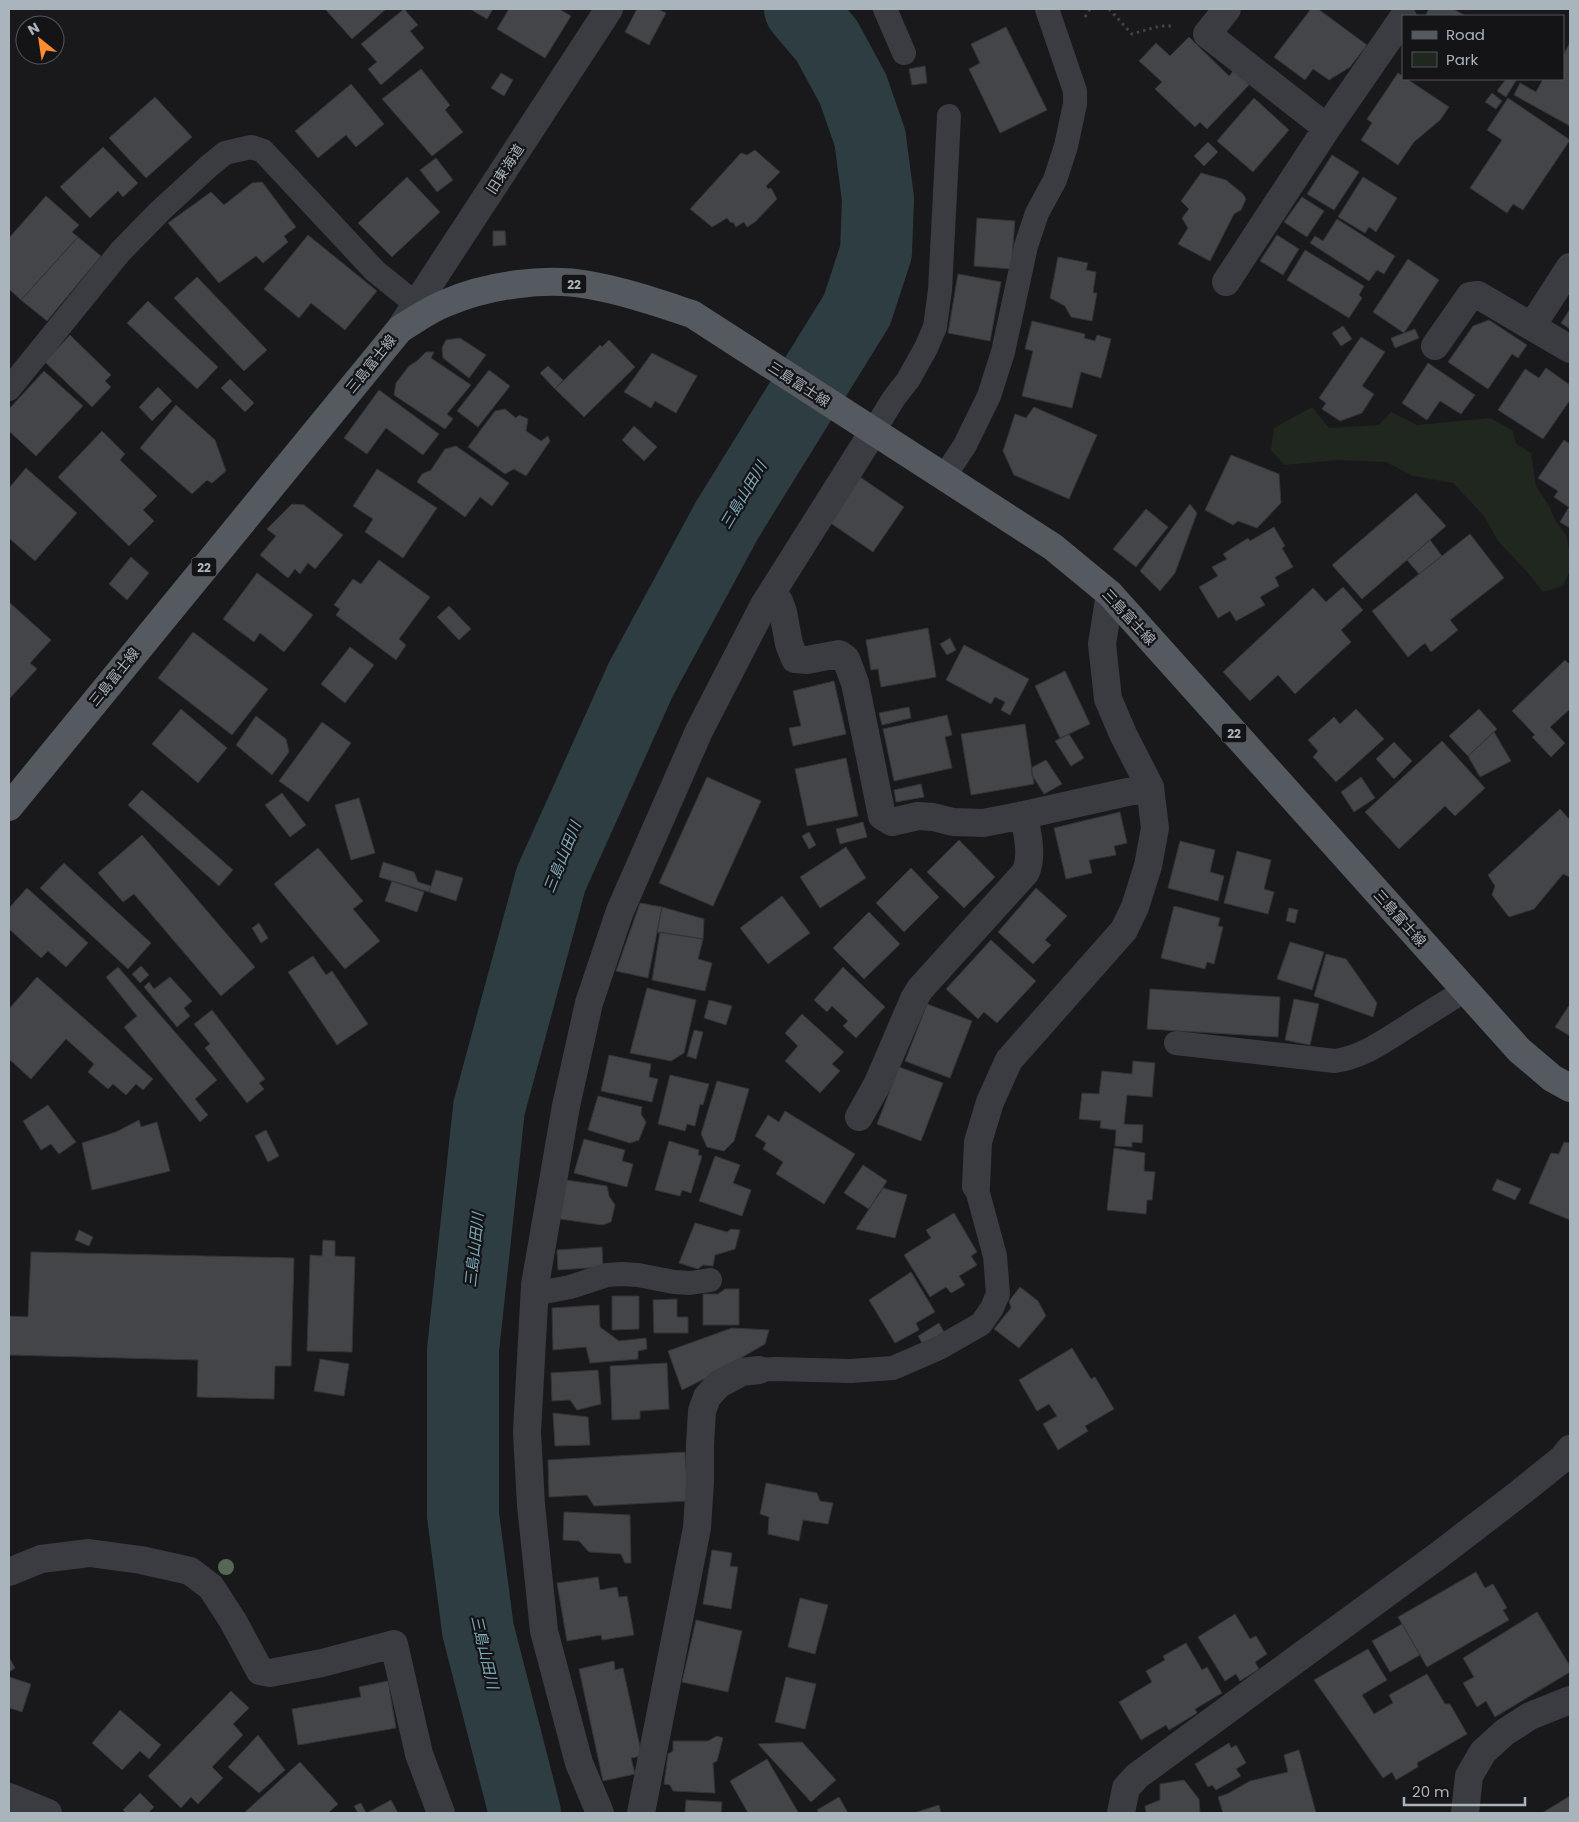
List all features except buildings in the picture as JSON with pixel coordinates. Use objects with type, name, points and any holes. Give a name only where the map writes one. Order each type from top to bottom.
[{"type":"main road","name":"三島富士線","points":[[9,807],[400,328],[445,303],[476,292],[537,282],[588,285],[643,298],[692,314],[1053,547],[1110,594],[1519,1050],[1552,1078],[1570,1088]]},
{"type":"street","name":"旧東海道","points":[[400,328],[609,9]]},
{"type":"street","points":[[1227,9],[1207,34],[1327,128]]},
{"type":"street","points":[[1226,282],[1327,128],[1402,18]]},
{"type":"street","points":[[1532,326],[1570,266]]},
{"type":"street","points":[[1435,346],[1470,296],[1478,295],[1570,349]]},
{"type":"street","points":[[600,1813],[579,1763],[544,1631],[527,1432],[534,1294],[566,1106],[589,1004],[620,911],[699,731],[771,594],[866,427]]},
{"type":"street","points":[[771,594],[779,602],[783,612],[789,644],[795,659],[807,660],[839,654],[846,659],[855,683],[882,816],[892,822],[918,816],[933,817],[953,822],[983,822],[1024,815],[1150,787]]},
{"type":"street","points":[[976,1186],[978,1142],[990,1102],[1009,1060],[1124,930],[1135,907],[1148,866],[1155,828],[1150,787],[1123,734],[1108,699],[1102,644],[1110,594]]},
{"type":"street","points":[[859,1117],[878,1083],[920,989],[1026,872],[1030,863],[1030,850],[1024,815]]},
{"type":"street","points":[[641,1813],[697,1528],[702,1411],[706,1397],[719,1384],[742,1372],[759,1370]]},
{"type":"street","points":[[1121,1813],[1126,1788],[1137,1776],[1439,1555],[1562,1459],[1570,1449]]},
{"type":"street","points":[[9,1572],[41,1559],[89,1553],[141,1560],[190,1571],[211,1587],[233,1620],[260,1671],[270,1674],[322,1663],[394,1644],[419,1754],[441,1813]]},
{"type":"street","points":[[1465,1813],[1469,1776],[1483,1752],[1505,1732],[1530,1716],[1570,1700]]},
{"type":"street","points":[[9,1797],[48,1813]]},
{"type":"lane","points":[[885,9],[904,53]]},
{"type":"lane","points":[[944,477],[965,445],[989,396],[1003,352],[1026,246],[1037,213],[1055,180],[1066,146],[1075,104],[1075,91],[1047,9]]},
{"type":"lane","points":[[866,427],[894,398],[908,380],[926,348],[935,327],[940,290],[949,116]]},
{"type":"lane","points":[[9,389],[120,252],[160,211],[209,166],[225,153],[238,148],[251,146],[263,151],[376,271],[416,304]]},
{"type":"lane","points":[[1176,1043],[1335,1061],[1346,1059],[1358,1056],[1379,1044],[1465,990]]},
{"type":"lane","points":[[759,1370],[851,1371],[893,1368],[939,1348],[981,1324],[992,1308],[998,1294],[995,1256],[976,1186]]},
{"type":"lane","points":[[534,1294],[622,1274],[674,1282],[690,1283],[710,1280]]},
{"type":"path","points":[[1109,9],[1132,34],[1160,26],[1194,28],[1207,34]]},
{"type":"green space","points":[[1312,407],[1329,428],[1379,425],[1391,412],[1417,425],[1490,418],[1512,430],[1516,444],[1531,453],[1536,486],[1549,506],[1555,520],[1566,535],[1570,553],[1570,571],[1563,586],[1543,592],[1498,541],[1484,516],[1453,483],[1413,476],[1386,462],[1338,460],[1284,465],[1271,450],[1274,428]]},
{"type":"waterway","name":"三島山田川","points":[[525,1813],[478,1630],[463,1515],[463,1350],[489,1108],[551,879],[641,679],[727,520],[857,310],[876,252],[878,199],[870,138],[853,89],[827,41],[800,9]]}]
